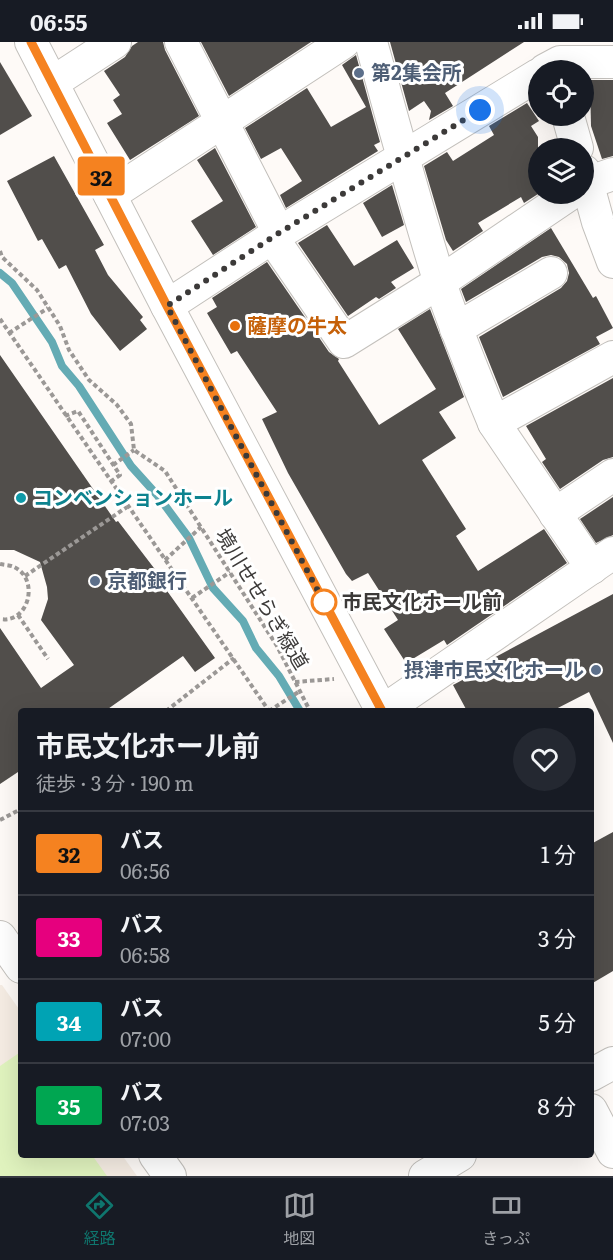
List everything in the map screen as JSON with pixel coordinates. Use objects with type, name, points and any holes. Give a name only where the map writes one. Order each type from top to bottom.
[{"type":"street","points":[[31,42],[167,306],[380,708]]},
{"type":"street","points":[[52,83],[115,42]]},
{"type":"street","points":[[181,42],[279,233],[278,246],[344,342],[440,282],[554,204]]},
{"type":"street","points":[[110,195],[344,42]]},
{"type":"street","points":[[371,42],[440,282],[456,329],[494,423],[555,514],[602,560],[386,708]]},
{"type":"street","points":[[594,63],[613,62]]},
{"type":"street","points":[[167,306],[279,233],[528,79]]},
{"type":"street","points":[[593,204],[613,262]]},
{"type":"street","points":[[456,329],[551,273]]},
{"type":"street","points":[[494,423],[613,357]]},
{"type":"street","points":[[555,514],[613,475]]},
{"type":"street","points":[[594,1073],[613,1063]]},
{"type":"street","points":[[594,1116],[613,1152]]},
{"type":"street","points":[[157,1158],[170,1176]]},
{"type":"street","points":[[425,1176],[455,1158]]},
{"type":"path","points":[[0,251],[2,257],[37,290],[60,326],[69,350],[89,381],[117,405],[131,424],[134,450],[113,465]]},
{"type":"path","points":[[9,333],[48,308]]},
{"type":"path","points":[[0,319],[267,708]]},
{"type":"path","points":[[65,416],[78,411],[120,475],[110,482]]},
{"type":"path","name":"境川せせらぎ緑道","points":[[134,450],[165,471],[277,646],[308,708]]},
{"type":"path","points":[[25,576],[128,507]]},
{"type":"path","points":[[165,560],[201,527]]},
{"type":"path","points":[[0,564],[15,567],[25,576],[30,590],[27,604],[18,615],[5,620],[0,619]]},
{"type":"path","points":[[192,598],[230,572]]},
{"type":"path","points":[[18,615],[48,659]]},
{"type":"path","points":[[170,708],[234,658]]},
{"type":"path","points":[[295,682],[317,680]]},
{"type":"path","points":[[274,708],[300,691]]},
{"type":"path","points":[[0,820],[18,811]]},
{"type":"shaded area","points":[[0,985],[2,985],[18,1008],[18,1158],[124,1158],[137,1176],[0,1176]]},
{"type":"green space","points":[[18,1054],[18,1158],[94,1158],[107,1176],[0,1176],[0,1066]]},
{"type":"building","points":[[138,42],[163,42],[199,116],[130,160],[107,123],[122,114],[113,100],[120,95],[104,71],[125,57],[132,46]]},
{"type":"building","points":[[201,42],[311,42],[229,96]]},
{"type":"building","points":[[390,42],[524,42],[445,93],[453,106],[429,120],[431,111],[424,101],[409,111]]},
{"type":"building","points":[[356,55],[380,142],[374,145],[378,151],[286,208],[280,195],[302,181],[281,148],[261,159],[245,128],[307,88],[331,127],[366,107],[342,65]]},
{"type":"building","points":[[0,62],[32,116],[0,135]]},
{"type":"building","points":[[594,80],[613,80],[613,156],[602,159],[591,126],[594,126]]},
{"type":"building","points":[[528,104],[528,126],[531,126],[538,138],[528,138],[528,200],[524,203],[521,197],[478,223],[483,231],[453,251],[446,240],[424,166],[447,152],[453,161],[494,135],[489,126]]},
{"type":"building","points":[[215,148],[256,227],[213,255],[191,221],[223,201],[197,160]]},
{"type":"building","points":[[54,156],[104,245],[95,250],[108,275],[143,317],[140,320],[147,329],[120,351],[91,314],[66,265],[59,269],[42,239],[38,241],[7,181]]},
{"type":"building","points":[[392,185],[404,225],[382,237],[363,203]]},
{"type":"building","points":[[327,225],[354,266],[397,240],[414,268],[391,282],[396,288],[379,299],[376,297],[348,316],[298,243]]},
{"type":"building","points":[[551,228],[593,298],[596,296],[613,328],[596,337],[600,344],[503,397],[479,337],[561,288],[567,281],[569,273],[567,264],[559,257],[551,255],[542,257],[466,302],[461,289]]},
{"type":"building","points":[[267,262],[329,352],[339,359],[338,361],[379,425],[436,389],[398,329],[430,309],[464,397],[439,412],[456,438],[422,460],[466,529],[456,536],[478,571],[544,529],[567,563],[447,645],[444,640],[406,663],[384,629],[398,620],[368,573],[352,581],[346,574],[288,473],[262,419],[277,412],[237,351],[231,354],[207,313],[217,307],[212,298]]},
{"type":"building","points":[[0,355],[116,522],[118,521],[157,572],[155,574],[215,658],[195,672],[183,656],[109,708],[18,708],[18,772],[0,784],[0,628],[41,688],[74,665],[41,620],[48,599],[40,562],[14,550],[0,550]]},
{"type":"building","points":[[613,378],[613,457],[603,460],[560,489],[542,462],[546,459],[526,426]]},
{"type":"building","points":[[613,497],[613,535],[596,543],[580,519]]},
{"type":"building","points":[[613,594],[613,743],[589,692],[558,708],[465,708],[453,685],[490,660]]},
{"type":"building","points":[[613,832],[613,971],[594,982],[594,842]]},
{"type":"waterway","points":[[0,273],[12,283],[52,342],[62,366],[79,386],[131,466],[158,496],[189,538],[213,588],[243,621],[256,648],[279,676],[298,708]]},
{"type":"bus line","name":"32","points":[[31,42],[167,306],[380,708]]},
{"type":"place","name":"第2集会所","points":[[359,73]]},
{"type":"place","name":"薩摩の牛太","points":[[235,326]]},
{"type":"place","name":"コンベンションホール","points":[[21,498]]},
{"type":"place","name":"京都銀行","points":[[95,581]]},
{"type":"place","name":"市民文化ホール前","points":[[324,602]]},
{"type":"place","name":"摂津市民文化ホール","points":[[596,670]]},
{"type":"route","points":[[324,602],[328,610],[167,306],[279,233],[480,110]]}]
